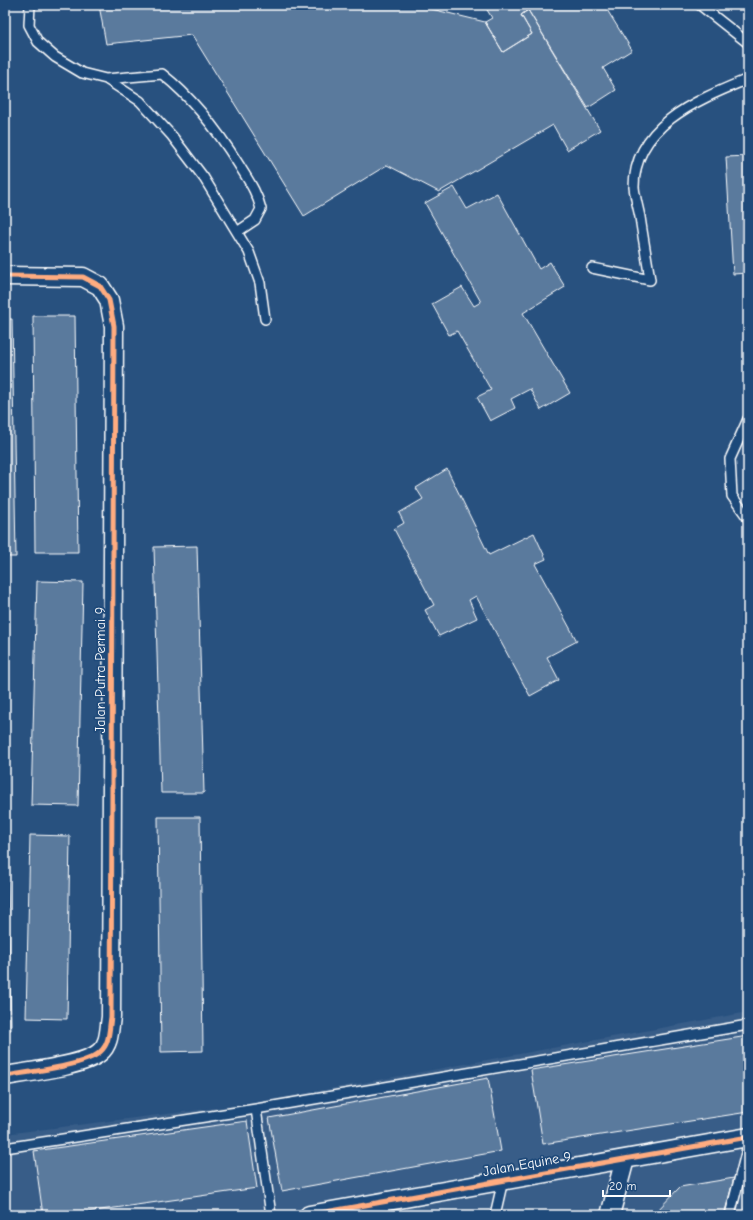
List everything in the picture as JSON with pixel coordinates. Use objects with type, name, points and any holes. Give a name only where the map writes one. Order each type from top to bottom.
[{"type":"street","name":"Jalan Putra Permai 9","points":[[5,276],[83,277],[100,286],[109,300],[114,334],[111,1017],[108,1041],[101,1052],[87,1060],[5,1076]]},
{"type":"street","name":"Jalan Equine 9","points":[[309,1215],[387,1208],[503,1180],[748,1137]]},
{"type":"street","points":[[610,1215],[625,1159]]},
{"type":"lane","points":[[30,5],[30,25],[38,42],[55,57],[82,73],[106,79],[140,100],[172,136],[204,178],[249,252],[260,283],[265,319]]},
{"type":"lane","points":[[700,5],[748,43]]},
{"type":"lane","points":[[106,79],[162,74],[180,88],[219,134],[258,195],[261,209],[255,220],[237,232]]},
{"type":"lane","points":[[592,268],[650,280],[634,187],[637,161],[653,136],[676,113],[705,97],[748,79]]},
{"type":"lane","points":[[748,419],[730,459],[732,496],[748,518]]},
{"type":"lane","points":[[5,1148],[256,1109],[748,1025]]},
{"type":"lane","points":[[256,1109],[271,1215]]},
{"type":"lane","points":[[730,1215],[748,1145]]},
{"type":"lane","points":[[495,1215],[503,1180]]},
{"type":"shaded area","points":[[748,1012],[748,1215],[5,1215],[5,1134],[247,1104]]},
{"type":"building","points":[[99,5],[415,5],[485,22],[503,52],[532,34],[521,15],[528,10],[600,130],[567,150],[553,125],[439,192],[387,165],[304,216],[192,35],[106,44]]},
{"type":"building","points":[[484,5],[604,5],[632,50],[603,68],[616,90],[588,108],[528,10],[521,15],[532,34],[503,52],[485,22],[492,18]]},
{"type":"building","points":[[748,156],[748,273],[733,274],[726,157]]},
{"type":"building","points":[[454,187],[467,209],[497,193],[539,269],[550,262],[565,287],[523,313],[570,393],[541,410],[530,389],[511,399],[515,408],[490,421],[477,397],[491,390],[457,331],[449,335],[432,304],[462,287],[474,306],[481,302],[425,203]]},
{"type":"building","points":[[33,316],[75,316],[78,552],[35,552]]},
{"type":"building","points":[[5,319],[12,319],[16,557],[5,557]]},
{"type":"building","points":[[447,469],[489,555],[534,533],[546,559],[535,564],[577,641],[547,657],[559,680],[530,696],[476,596],[469,600],[477,618],[439,636],[425,610],[434,605],[394,529],[404,523],[399,513],[423,499],[416,488]]},
{"type":"building","points":[[197,546],[204,793],[161,793],[154,547]]},
{"type":"building","points":[[37,581],[83,582],[78,806],[31,805]]},
{"type":"building","points":[[5,582],[8,582],[7,813],[5,813]]},
{"type":"building","points":[[158,817],[200,817],[203,1051],[161,1052]]},
{"type":"building","points":[[5,834],[7,834],[11,1030],[5,1030]]},
{"type":"building","points":[[30,835],[70,836],[67,1019],[26,1018]]},
{"type":"building","points":[[748,1036],[748,1112],[543,1144],[531,1070]]},
{"type":"building","points":[[488,1078],[501,1151],[282,1191],[269,1118]]},
{"type":"building","points":[[247,1121],[257,1188],[65,1215],[43,1215],[34,1151]]},
{"type":"building","points":[[734,1178],[724,1215],[653,1215],[680,1187]]},
{"type":"building","points":[[748,1197],[748,1215],[743,1215]]},
{"type":"cycle path","points":[[5,276],[83,277],[100,286],[109,300],[114,326],[111,1017],[109,1031],[106,1045],[93,1057],[56,1068],[5,1076]]},
{"type":"cycle path","points":[[309,1215],[748,1137]]}]
